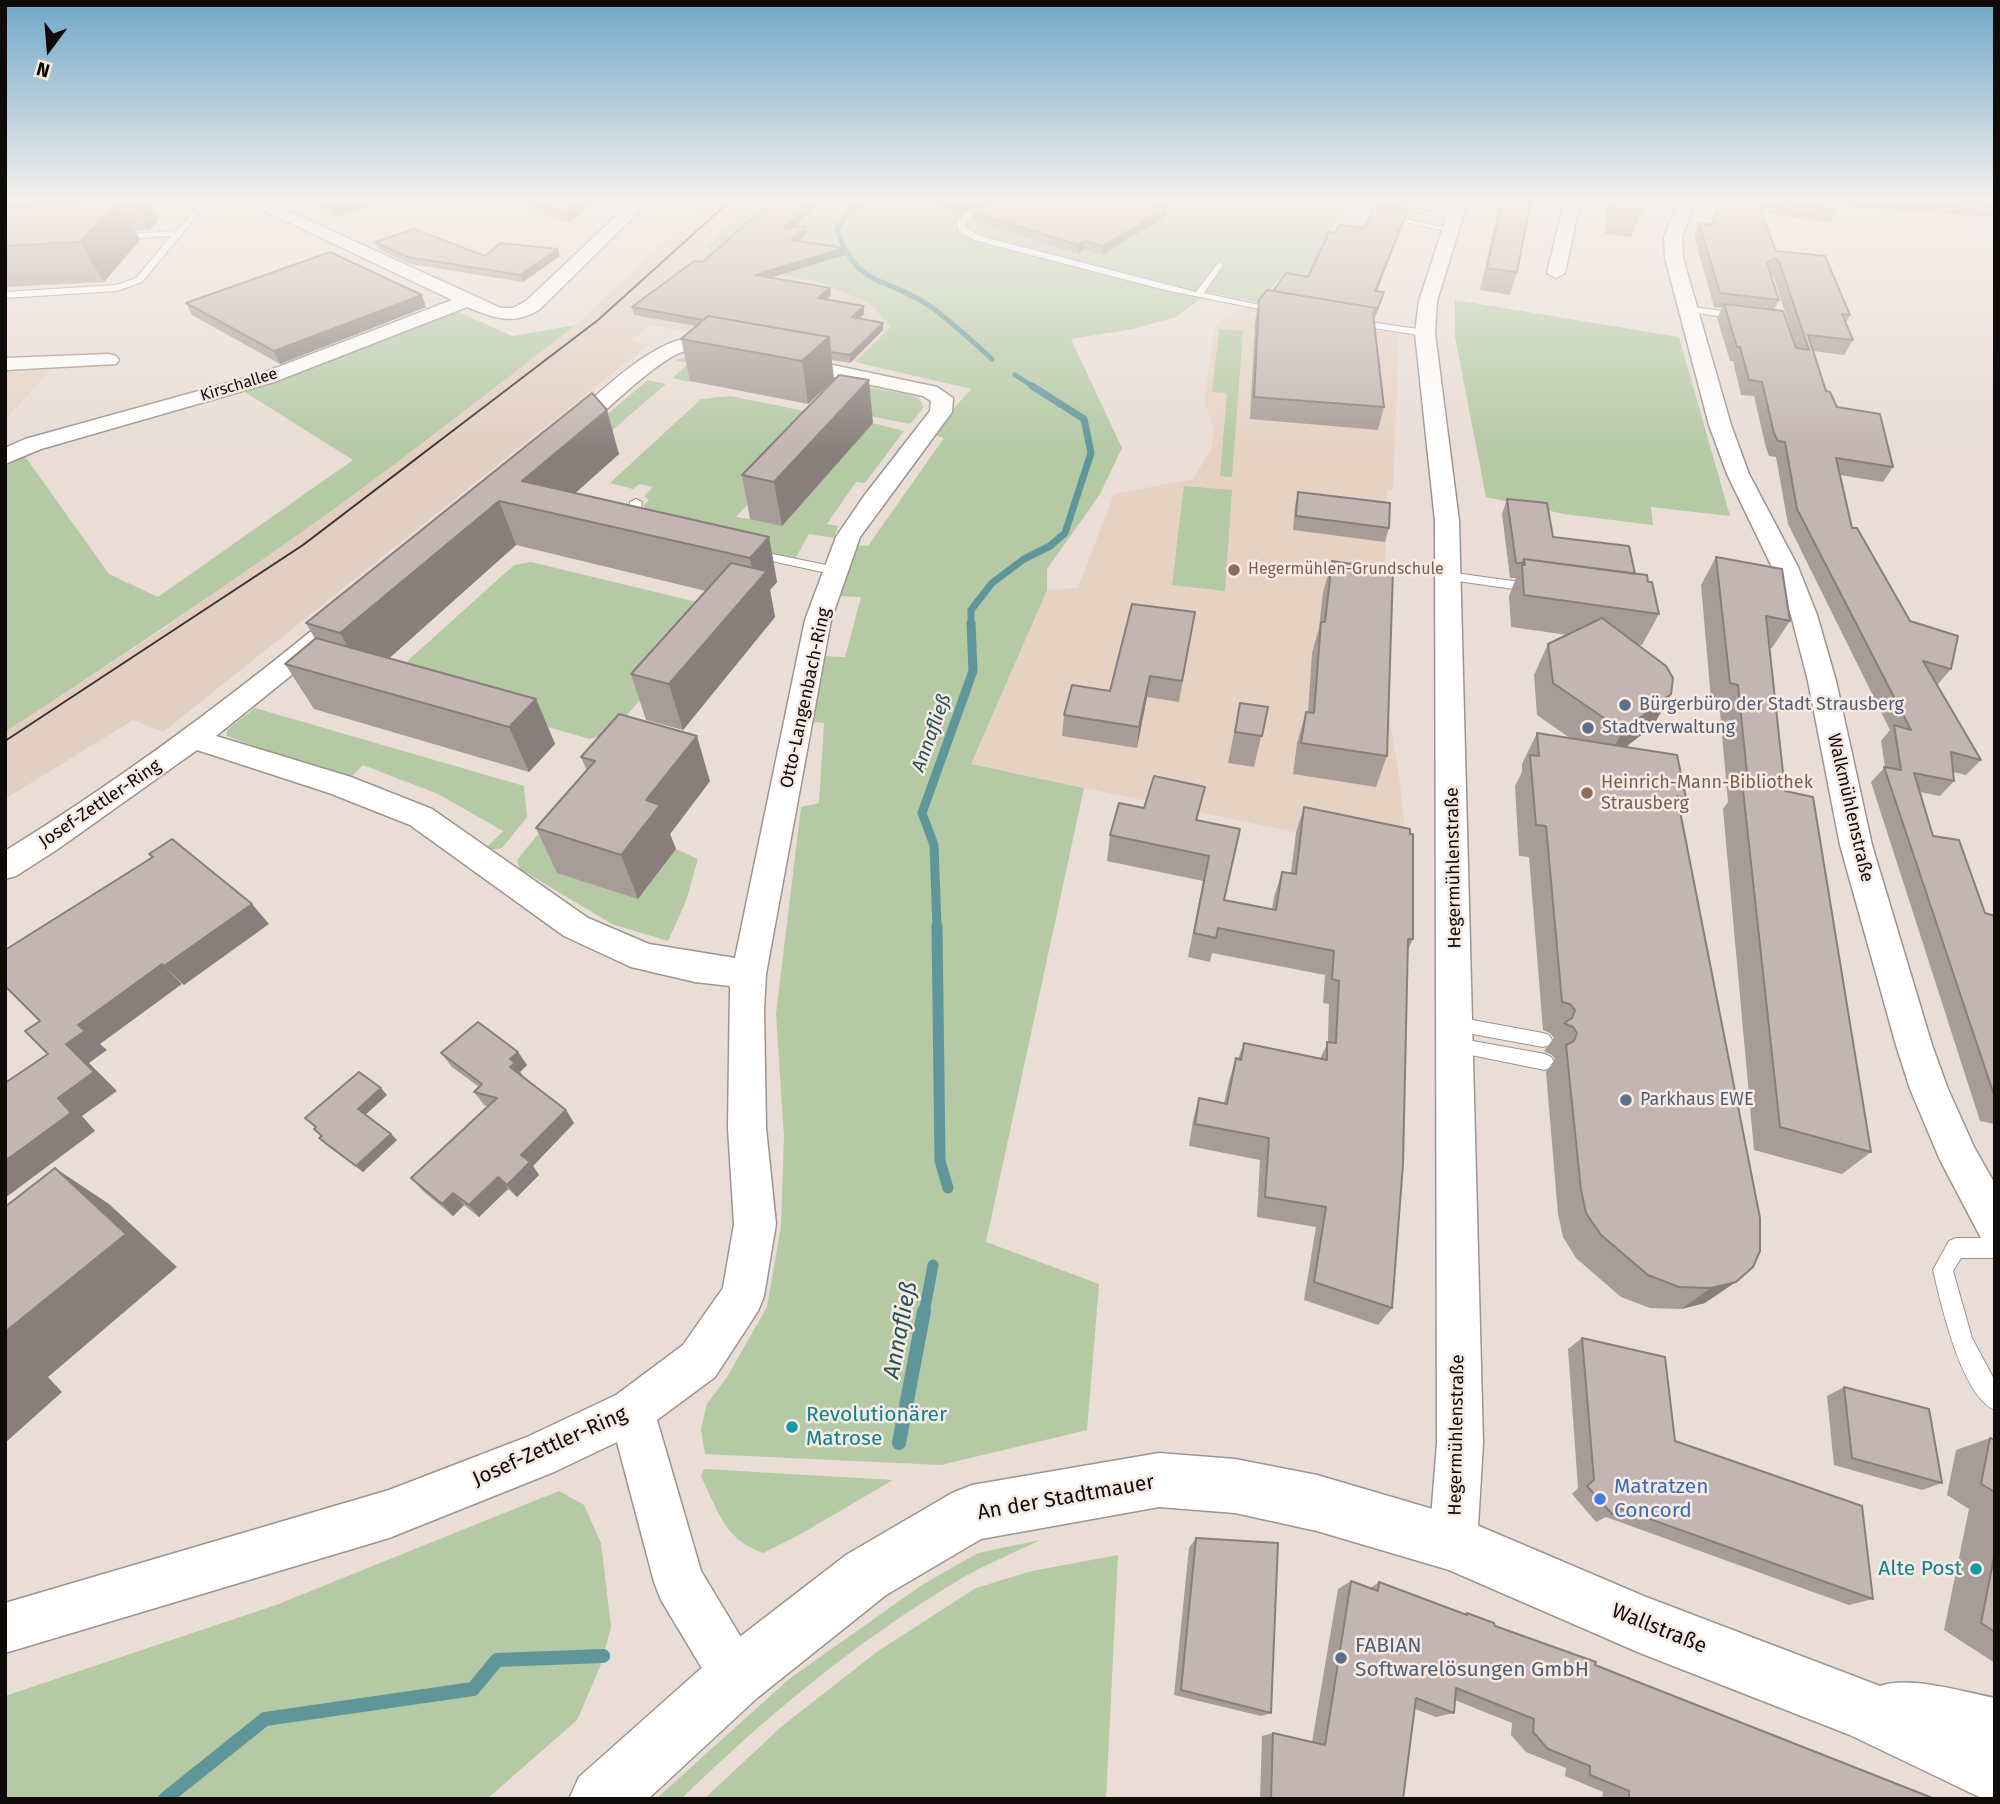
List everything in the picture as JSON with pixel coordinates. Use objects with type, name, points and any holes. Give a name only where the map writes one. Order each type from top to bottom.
[{"type":"street","points":[[434,284],[501,314],[518,314],[533,305],[555,284]]},
{"type":"street","name":"Hegermühlenstraße","points":[[1434,284],[1428,302],[1425,333],[1445,493],[1456,1034],[1460,1443],[1453,1543]]},
{"type":"street","name":"Walkmühlenstraße","points":[[1680,284],[1720,425],[1738,474],[1785,567],[1804,615],[1822,681],[1856,845],[1925,1078],[1960,1160],[1995,1224]]},
{"type":"street","name":"Kirschallee","points":[[5,457],[33,444],[267,379],[468,300]]},
{"type":"street","points":[[553,445],[638,374],[676,347],[689,345],[746,354]]},
{"type":"street","name":"Otto-Langenbach-Ring","points":[[749,974],[818,620],[848,537],[941,412],[942,398],[930,391],[902,384],[772,359]]},
{"type":"street","points":[[5,365],[109,360]]},
{"type":"street","points":[[194,739],[251,696],[343,619]]},
{"type":"street","points":[[194,739],[340,785],[421,817],[576,927],[643,957],[695,968],[749,974]]},
{"type":"street","name":"Josef-Zettler-Ring","points":[[5,867],[75,824],[194,739]]},
{"type":"street","name":"Josef-Zettler-Ring","points":[[5,1628],[389,1514],[538,1456],[632,1411],[699,1362],[744,1296],[755,1224],[747,1128],[746,1009],[749,974]]},
{"type":"street","points":[[632,1411],[678,1582],[736,1677]]},
{"type":"street","name":"An der Stadtmauer","points":[[601,1799],[736,1677],[866,1575],[972,1513],[1159,1480],[1235,1486],[1317,1503],[1453,1543]]},
{"type":"street","name":"Wallstraße","points":[[1453,1543],[1640,1623],[1866,1711],[1995,1772]]},
{"type":"street","name":"Wallstraße","points":[[1866,1711],[1938,1717],[1995,1729]]},
{"type":"lane","points":[[5,295],[117,288],[127,284]]},
{"type":"lane","points":[[1157,284],[1296,313]]},
{"type":"lane","points":[[1199,295],[1206,284]]},
{"type":"lane","points":[[1686,309],[1755,317]]},
{"type":"lane","points":[[1348,322],[1425,333]]},
{"type":"lane","points":[[636,502],[631,526],[643,529]]},
{"type":"lane","points":[[742,552],[836,571]]},
{"type":"lane","points":[[1447,576],[1550,590]]},
{"type":"lane","points":[[1456,1034],[1543,1040]]},
{"type":"lane","points":[[1456,1034],[1545,1062]]},
{"type":"lane","points":[[1995,1248],[1956,1248],[1943,1270],[1959,1336],[1988,1391],[1995,1399]]},
{"type":"shaded area","points":[[619,284],[824,284],[869,303],[891,327],[855,362],[651,325],[630,341],[648,345],[163,732],[133,720],[5,799],[5,732],[165,628],[386,471],[576,325]]},
{"type":"shaded area","name":"Hegermühlen-Grundschule","points":[[1251,307],[1399,334],[1393,490],[1387,490],[1382,674],[1399,775],[1408,856],[971,764],[1047,590],[1078,588],[1114,494],[1193,479],[1212,448],[1213,425],[1204,402],[1214,329],[1223,317]]},
{"type":"shaded area","points":[[50,370],[5,421],[5,372]]},
{"type":"green space","points":[[824,284],[1275,284],[1260,303],[1209,292],[1176,317],[1133,329],[1071,339],[1122,448],[1100,494],[1047,569],[1047,590],[971,764],[1084,788],[986,1242],[1099,1284],[1087,1430],[941,1465],[705,1454],[701,1429],[707,1404],[727,1377],[767,1307],[781,1226],[784,1137],[776,1014],[801,807],[819,803],[824,723],[811,722],[824,656],[845,657],[861,597],[839,596],[855,545],[868,546],[944,438],[931,434],[971,389],[855,362],[891,327],[869,303]]},
{"type":"green space","points":[[1455,300],[1679,337],[1730,516],[1651,507],[1653,525],[1564,514],[1486,497],[1455,337]]},
{"type":"green space","points":[[452,309],[512,336],[576,325],[387,470],[293,538],[5,732],[5,467],[24,455],[109,574],[158,597],[353,460],[240,389]]},
{"type":"green space","points":[[1219,329],[1243,331],[1232,477],[1220,476],[1227,393],[1212,392]]},
{"type":"green space","points":[[691,356],[712,357],[910,395],[919,399],[924,407],[910,424],[859,414],[871,400],[705,368],[690,382],[672,378],[689,363],[674,360]]},
{"type":"green space","points":[[648,380],[666,384],[528,503],[508,498]]},
{"type":"green space","points":[[730,396],[820,414],[819,427],[736,517],[750,519],[873,423],[904,431],[865,483],[856,482],[827,524],[838,526],[834,538],[809,534],[795,559],[665,529],[643,506],[649,500],[644,496],[653,487],[639,484],[633,489],[610,483],[701,399]]},
{"type":"green space","points":[[1184,486],[1232,490],[1225,591],[1172,585]]},
{"type":"green space","points":[[531,562],[709,605],[716,614],[612,732],[590,739],[393,683],[392,675],[514,565]]},
{"type":"green space","points":[[255,708],[524,786],[527,817],[502,848],[490,850],[488,846],[503,831],[438,794],[363,765],[347,781],[227,736],[227,730]]},
{"type":"green space","points":[[604,754],[638,899],[676,849],[698,859],[686,901],[668,941],[612,924],[520,869],[517,860]]},
{"type":"green space","points":[[704,1469],[893,1480],[763,1553],[739,1540],[731,1532],[701,1476]]},
{"type":"green space","points":[[559,1491],[584,1505],[601,1543],[611,1627],[600,1667],[577,1720],[487,1799],[5,1799],[5,1696],[276,1605]]},
{"type":"green space","points":[[1040,1540],[975,1571],[881,1630],[777,1711],[681,1799],[656,1799],[789,1679],[922,1585],[978,1553]]},
{"type":"green space","points":[[1118,1555],[1106,1799],[704,1799],[781,1727],[878,1651],[976,1588],[1032,1571]]},
{"type":"building","points":[[239,284],[399,284],[422,295],[274,351],[186,303]]},
{"type":"building","points":[[663,284],[808,284],[830,288],[818,298],[864,306],[852,317],[883,323],[850,355],[830,352],[829,337],[708,316],[704,320],[632,307]]},
{"type":"building","points":[[1278,284],[1378,284],[1375,291],[1384,292],[1377,310],[1375,310],[1376,308],[1273,291]]},
{"type":"building","points":[[1717,284],[1774,284],[1779,300],[1720,293]]},
{"type":"building","points":[[1787,284],[1837,284],[1850,315],[1842,314],[1853,340],[1808,335],[1826,391],[1830,392],[1837,407],[1880,414],[1893,467],[1836,458],[1852,528],[1857,528],[1910,621],[1958,636],[1951,669],[1923,661],[1981,760],[1951,752],[1954,781],[1914,773],[1933,836],[1959,840],[1985,913],[1995,916],[1995,1098],[1884,767],[1901,770],[1894,725],[1911,730],[1797,509],[1785,442],[1778,441],[1774,433],[1762,382],[1749,380],[1724,304],[1783,311],[1796,348],[1809,350]]},
{"type":"building","points":[[1267,290],[1376,308],[1373,314],[1384,407],[1254,397],[1259,300]]},
{"type":"building","points":[[708,316],[829,337],[802,361],[681,339]]},
{"type":"building","points":[[839,375],[869,380],[774,482],[742,475]]},
{"type":"building","points":[[592,393],[607,410],[522,481],[769,537],[750,558],[499,501],[340,633],[306,623]]},
{"type":"building","points":[[1298,492],[1390,503],[1389,528],[1296,516]]},
{"type":"building","points":[[1507,499],[1547,503],[1553,537],[1629,546],[1635,574],[1524,559],[1523,563],[1516,563]]},
{"type":"building","points":[[1716,557],[1782,569],[1790,621],[1766,616],[1785,791],[1813,797],[1871,1152],[1780,1127],[1742,781],[1748,783],[1738,685],[1730,683]]},
{"type":"building","points":[[1524,559],[1647,575],[1648,582],[1652,582],[1659,614],[1524,595]]},
{"type":"building","points":[[1332,561],[1393,570],[1387,756],[1301,743],[1306,712],[1314,713],[1321,622],[1325,622]]},
{"type":"building","points":[[731,563],[767,571],[669,684],[631,674]]},
{"type":"building","points":[[1132,604],[1195,612],[1182,681],[1150,676],[1139,727],[1064,715],[1072,685],[1110,691]]},
{"type":"building","points":[[1602,618],[1666,666],[1673,678],[1671,694],[1623,731],[1553,683],[1548,644]]},
{"type":"building","points":[[316,638],[536,699],[509,727],[285,664]]},
{"type":"building","points":[[1240,703],[1268,707],[1262,736],[1235,732]]},
{"type":"building","points":[[619,714],[697,736],[646,800],[660,805],[621,855],[536,828],[595,761],[581,757]]},
{"type":"building","name":"Parkhaus EWE","points":[[1537,733],[1677,755],[1686,798],[1677,796],[1760,1218],[1760,1251],[1753,1267],[1736,1282],[1711,1288],[1679,1287],[1648,1275],[1601,1235],[1586,1213],[1581,1190],[1566,1045],[1574,1041],[1577,1033],[1573,1027],[1564,1023],[1572,1018],[1575,1010],[1570,1004],[1562,1002],[1546,826],[1536,825],[1530,755],[1539,756]]},
{"type":"building","points":[[1154,776],[1205,787],[1196,820],[1240,829],[1224,900],[1276,910],[1282,872],[1296,874],[1304,807],[1410,829],[1410,834],[1413,834],[1413,939],[1408,939],[1403,1164],[1392,1308],[1314,1282],[1326,1207],[1265,1197],[1269,1138],[1195,1124],[1199,1098],[1227,1104],[1236,1058],[1241,1060],[1244,1043],[1327,1060],[1327,1042],[1336,1043],[1339,981],[1332,979],[1334,951],[1218,928],[1216,938],[1194,933],[1209,856],[1110,835],[1119,803],[1144,808]]},
{"type":"building","points":[[172,839],[252,904],[164,966],[162,964],[78,1025],[85,1031],[66,1044],[94,1072],[58,1098],[71,1113],[5,1161],[5,1083],[48,1054],[25,1031],[40,1021],[5,986],[5,950],[153,857],[149,854]]},
{"type":"building","points":[[478,1022],[518,1052],[510,1059],[515,1063],[510,1067],[566,1110],[521,1155],[530,1162],[507,1185],[498,1177],[469,1205],[453,1193],[442,1204],[411,1178],[497,1098],[474,1092],[482,1084],[441,1053]]},
{"type":"building","points":[[359,1072],[381,1088],[358,1109],[391,1134],[356,1166],[319,1138],[322,1136],[314,1129],[316,1127],[305,1118]]},
{"type":"building","points":[[55,1168],[126,1234],[5,1332],[5,1207]]},
{"type":"building","points":[[1582,1338],[1665,1357],[1675,1441],[1862,1506],[1873,1599],[1619,1508],[1612,1514],[1587,1486],[1594,1480]]},
{"type":"building","points":[[1844,1387],[1929,1409],[1942,1483],[1852,1458]]},
{"type":"building","points":[[1990,1438],[1995,1440],[1995,1492],[1981,1484]]},
{"type":"building","points":[[1196,1538],[1278,1543],[1271,1713],[1181,1690]]},
{"type":"building","points":[[1995,1552],[1995,1632],[1981,1623]]},
{"type":"building","points":[[1351,1581],[1378,1591],[1379,1582],[1494,1623],[1495,1626],[1596,1662],[1595,1665],[1935,1799],[1629,1799],[1629,1791],[1590,1775],[1590,1766],[1548,1749],[1533,1732],[1534,1719],[1456,1688],[1454,1713],[1416,1698],[1403,1799],[1271,1799],[1273,1733],[1325,1745]]},
{"type":"waterway","name":"Annafließ","points":[[886,284],[934,309],[992,359]]},
{"type":"waterway","name":"Annafließ","points":[[1015,375],[1034,387]]},
{"type":"waterway","name":"Annafließ","points":[[971,623],[971,610],[992,583],[1024,559],[1050,546],[1065,533],[1091,453],[1084,419],[1032,386]]},
{"type":"waterway","name":"Annafließ","points":[[937,927],[934,845],[922,813],[973,671],[971,623]]},
{"type":"waterway","name":"Annafließ","points":[[937,926],[940,1161],[948,1188]]},
{"type":"waterway","name":"Annafließ","points":[[924,1313],[933,1265]]},
{"type":"waterway","name":"Annafließ","points":[[899,1443],[924,1311]]},
{"type":"waterway","points":[[165,1799],[265,1719],[473,1689],[497,1660],[603,1656]]},
{"type":"tram line","points":[[5,741],[303,545],[598,320],[638,284]]},
{"type":"place","name":"Hegermühlen-Grundschule","points":[[1234,570]]},
{"type":"place","name":"Bürgerbüro der Stadt Strausberg","points":[[1625,705]]},
{"type":"place","name":"Stadtverwaltung","points":[[1588,728]]},
{"type":"place","name":"Heinrich-Mann-Bibliothek Strausberg","points":[[1587,793]]},
{"type":"place","name":"Parkhaus EWE","points":[[1626,1100]]},
{"type":"place","name":"Revolutionärer Matrose","points":[[792,1427]]},
{"type":"place","name":"Matratzen Concord","points":[[1600,1499]]},
{"type":"place","name":"Alte Post","points":[[1976,1569]]},
{"type":"place","name":"FABIAN Softwarelösungen GmbH","points":[[1341,1658]]}]
